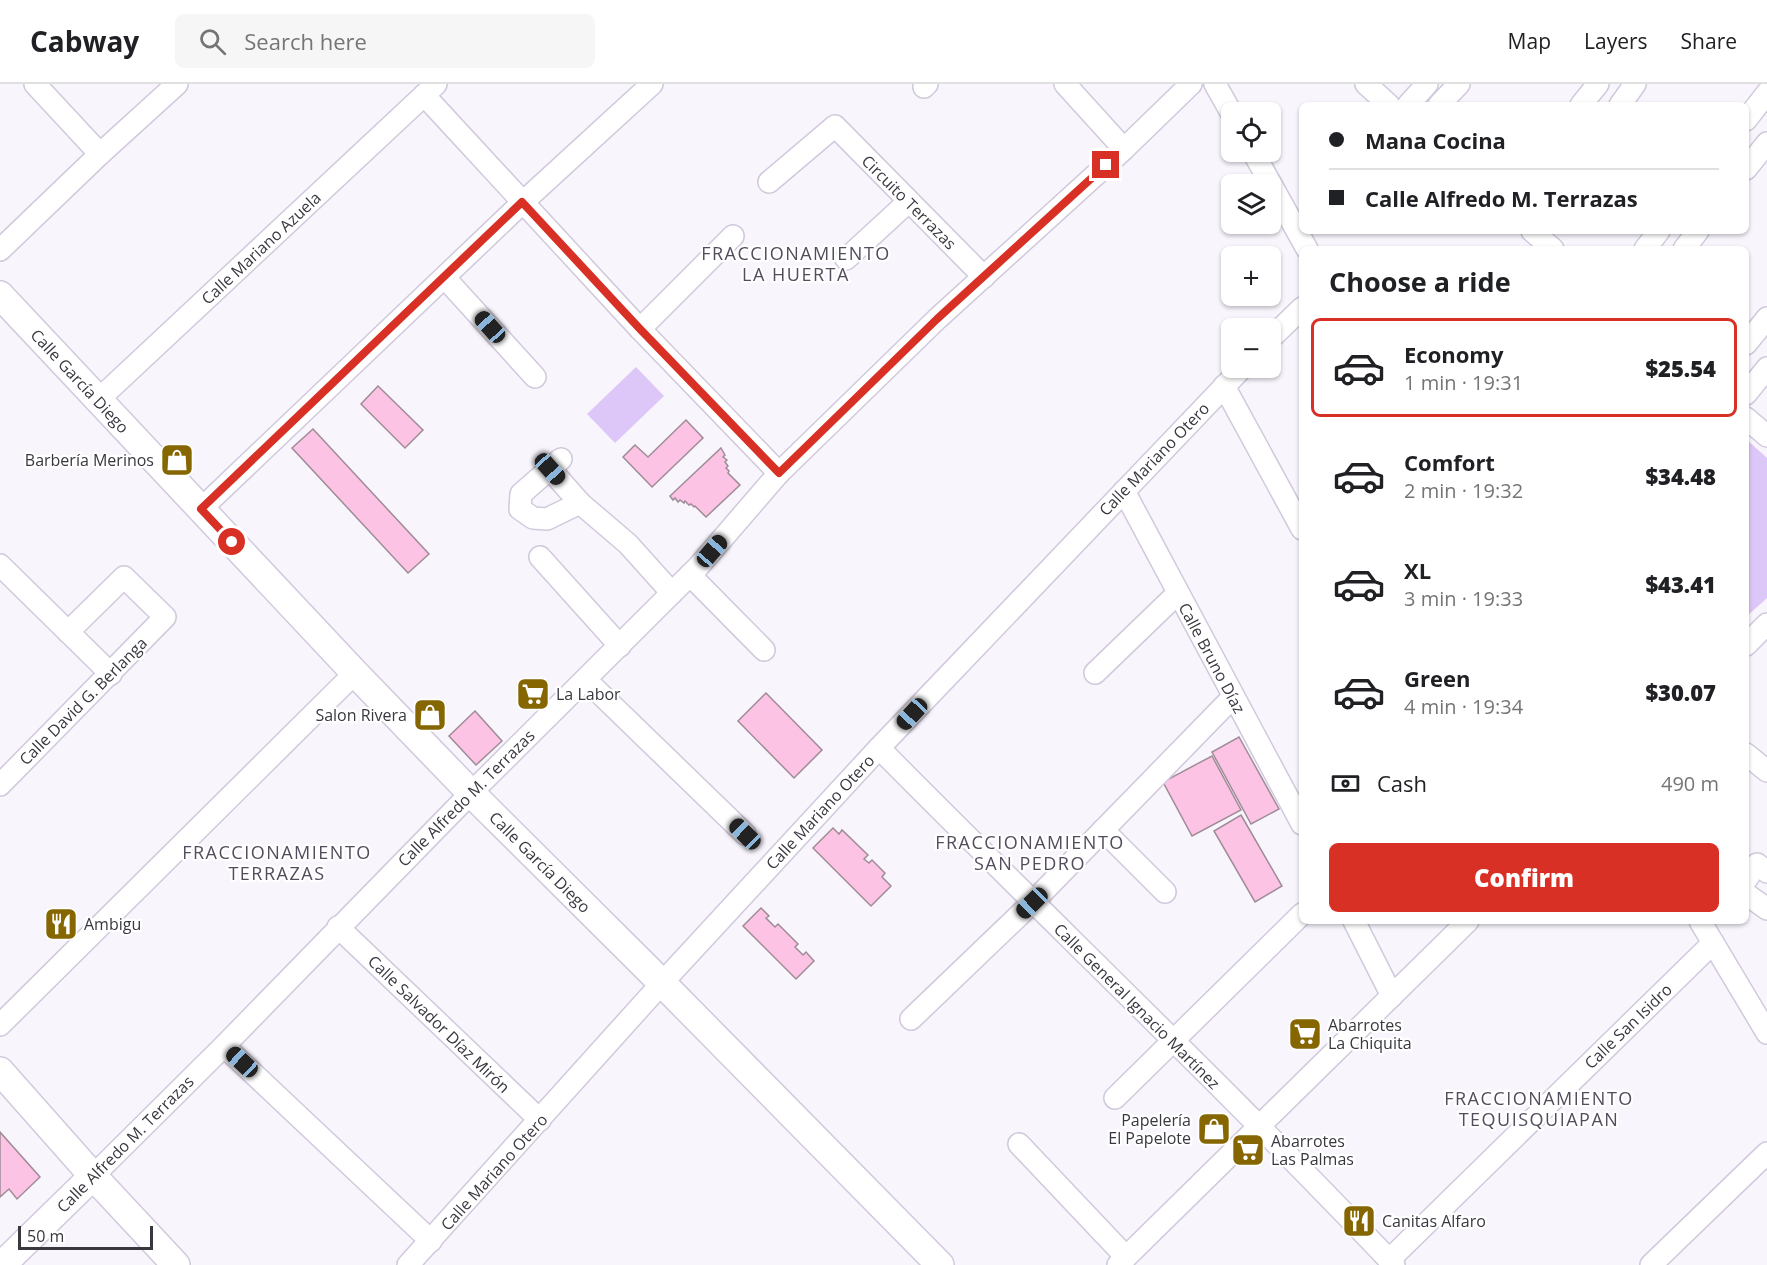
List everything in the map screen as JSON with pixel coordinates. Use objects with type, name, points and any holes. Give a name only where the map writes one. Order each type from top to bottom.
[{"type":"street","points":[[35,84],[100,154]]},
{"type":"street","points":[[0,250],[177,84]]},
{"type":"street","points":[[201,509],[522,202],[652,84]]},
{"type":"street","points":[[1065,84],[1124,149]]},
{"type":"street","name":"Calle Alfredo M. Terrazas","points":[[2,1265],[224,1046],[338,927],[690,575],[779,473],[937,319],[1124,149],[1191,84]]},
{"type":"street","points":[[1215,84],[1225,102]]},
{"type":"street","points":[[1366,84],[1386,102]]},
{"type":"street","points":[[1411,102],[1427,84]]},
{"type":"street","points":[[1442,102],[1459,84]]},
{"type":"street","points":[[1622,102],[1635,84]]},
{"type":"street","points":[[430,90],[522,202],[779,473]]},
{"type":"street","name":"Calle Mariano Azuela","points":[[98,400],[430,90]]},
{"type":"street","points":[[1749,116],[1767,93]]},
{"type":"street","name":"Circuito Terrazas","points":[[769,182],[835,126],[984,277]]},
{"type":"street","points":[[1749,166],[1767,143]]},
{"type":"street","points":[[1258,162],[1305,246]]},
{"type":"street","points":[[846,259],[908,202]]},
{"type":"street","points":[[1535,234],[1549,246]]},
{"type":"street","points":[[1647,246],[1657,234]]},
{"type":"street","points":[[1686,246],[1696,234]]},
{"type":"street","points":[[640,329],[733,236]]},
{"type":"street","points":[[445,278],[535,377]]},
{"type":"street","name":"Calle García Diego","points":[[0,295],[355,673],[471,793],[940,1265]]},
{"type":"street","points":[[1281,328],[1299,311]]},
{"type":"street","points":[[1749,340],[1767,318]]},
{"type":"street","points":[[1749,390],[1767,368]]},
{"type":"street","name":"Calle Mariano Otero","points":[[408,1265],[662,983],[879,748],[1232,378]]},
{"type":"street","points":[[1224,386],[1299,524]]},
{"type":"street","points":[[1749,421],[1767,436]]},
{"type":"street","points":[[580,503],[547,519],[533,518],[520,509],[521,494],[556,464],[580,503],[628,544],[672,593]]},
{"type":"street","name":"Calle Bruno Díaz","points":[[1124,491],[1299,818]]},
{"type":"street","points":[[540,557],[620,646]]},
{"type":"street","points":[[0,565],[111,674]]},
{"type":"street","points":[[690,575],[764,650]]},
{"type":"street","name":"Calle David G. Berlanga","points":[[0,785],[165,617],[124,577],[68,632]]},
{"type":"street","points":[[1095,673],[1178,593]]},
{"type":"street","points":[[1749,642],[1767,624]]},
{"type":"street","points":[[0,1025],[355,673]]},
{"type":"street","points":[[586,680],[745,834]]},
{"type":"street","points":[[911,1019],[1032,903],[1233,697]]},
{"type":"street","name":"Calle General Ignacio Martínez","points":[[879,748],[1032,903],[1259,1126],[1392,1262]]},
{"type":"street","points":[[1749,756],[1767,771]]},
{"type":"street","points":[[1103,830],[1165,892]]},
{"type":"street","points":[[1749,876],[1757,864],[1767,872]]},
{"type":"street","points":[[1749,896],[1767,909]]},
{"type":"street","points":[[1115,1098],[1299,917]]},
{"type":"street","points":[[1355,924],[1392,996]]},
{"type":"street","points":[[1019,1144],[1122,1261],[1465,924]]},
{"type":"street","name":"Calle Salvador Díaz Mirón","points":[[338,927],[540,1120]]},
{"type":"street","points":[[1706,928],[1767,1033]]},
{"type":"street","name":"Calle San Isidro","points":[[1392,1262],[1706,928]]},
{"type":"street","points":[[224,1046],[431,1241]]},
{"type":"street","points":[[0,1071],[176,1265]]},
{"type":"street","points":[[1651,1265],[1767,1153]]},
{"type":"shaded area","points":[[636,367],[664,396],[615,443],[587,414]]},
{"type":"shaded area","points":[[1749,442],[1767,458],[1767,598],[1749,614]]},
{"type":"building","points":[[378,386],[423,430],[405,448],[361,404]]},
{"type":"building","points":[[686,420],[703,438],[652,487],[623,457],[635,445],[648,457]]},
{"type":"building","points":[[313,429],[429,554],[408,573],[292,448]]},
{"type":"building","points":[[721,448],[725,455],[723,457],[727,460],[725,462],[728,466],[726,468],[728,473],[740,485],[706,517],[695,506],[685,501],[684,503],[680,500],[678,502],[675,498],[673,500],[670,496]]},
{"type":"building","points":[[766,693],[822,750],[794,778],[738,721]]},
{"type":"building","points":[[475,711],[502,741],[476,765],[449,736]]},
{"type":"building","points":[[1239,737],[1279,809],[1251,824],[1212,752]]},
{"type":"building","points":[[1212,756],[1241,810],[1192,836],[1163,782]]},
{"type":"building","points":[[1241,815],[1282,886],[1255,902],[1214,831]]},
{"type":"building","points":[[833,828],[839,834],[842,830],[868,855],[864,859],[869,863],[872,860],[885,873],[882,877],[891,886],[871,906],[813,848]]},
{"type":"building","points":[[761,908],[769,916],[766,918],[775,927],[778,924],[798,944],[795,947],[803,955],[806,952],[814,961],[796,979],[743,926]]},
{"type":"building","points":[[0,1132],[40,1177],[17,1199],[9,1189],[0,1197]]},
{"type":"place","name":"Barbería Merinos","points":[[177,460]]},
{"type":"place","name":"La Labor","points":[[533,694]]},
{"type":"place","name":"Salon Rivera","points":[[430,715]]},
{"type":"place","name":"Ambigu","points":[[61,924]]},
{"type":"place","name":"Abarrotes La Chiquita","points":[[1305,1034]]},
{"type":"place","name":"Papelería El Papelote","points":[[1214,1129]]},
{"type":"place","name":"Abarrotes Las Palmas","points":[[1248,1150]]},
{"type":"place","name":"Canitas Alfaro","points":[[1359,1221]]},
{"type":"district","name":"FRACCIONAMIENTO LA HUERTA","points":[[796,264]]},
{"type":"district","name":"FRACCIONAMIENTO SAN PEDRO","points":[[1030,853]]},
{"type":"district","name":"FRACCIONAMIENTO TERRAZAS","points":[[277,863]]},
{"type":"district","name":"FRACCIONAMIENTO TEQUISQUIAPAN","points":[[1539,1109]]},
{"type":"route","points":[[232,542],[201,509],[522,202],[779,473],[937,319],[1106,165]]}]
